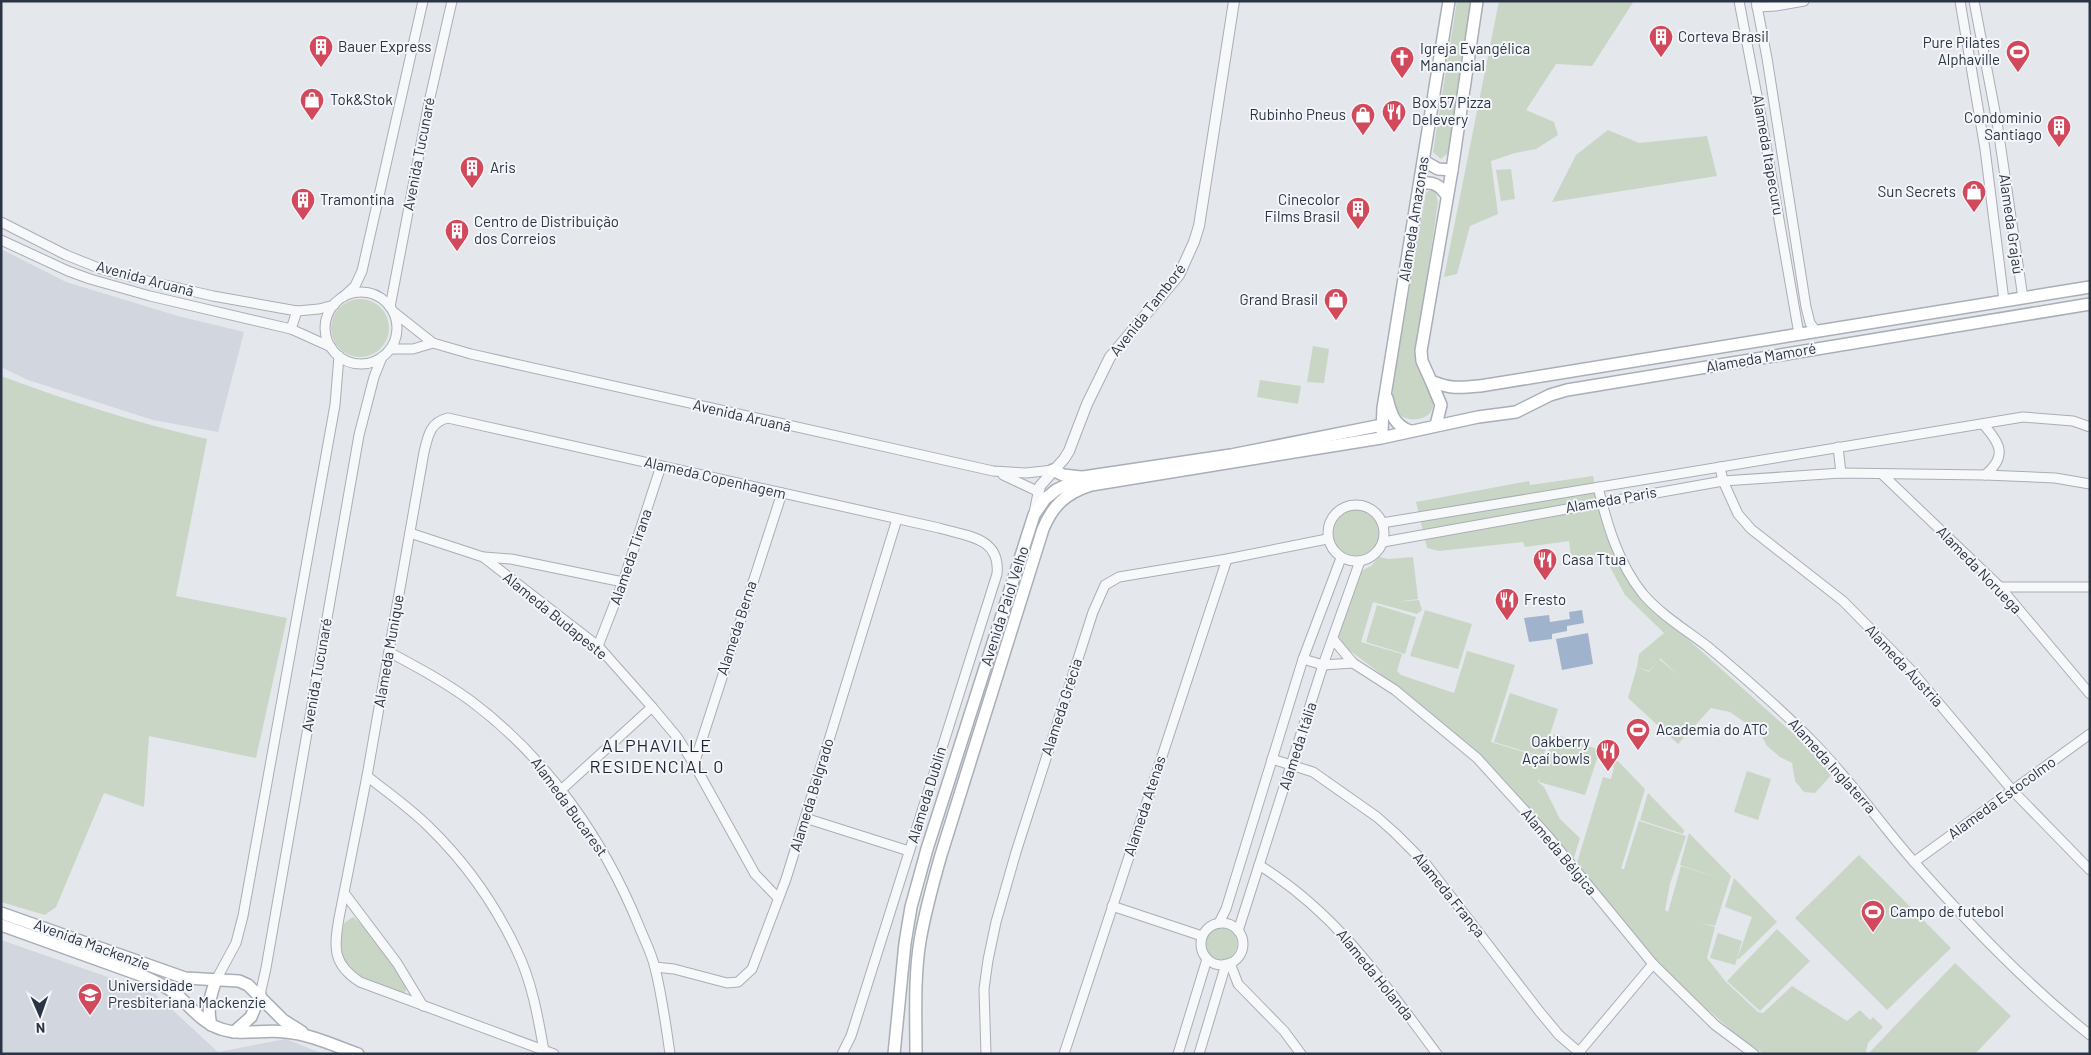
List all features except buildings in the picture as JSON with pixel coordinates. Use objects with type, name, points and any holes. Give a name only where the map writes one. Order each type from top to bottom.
[{"type":"main road","name":"Alameda Amazonas","points":[[1381,438],[1386,394],[1449,1]]},
{"type":"main road","name":"Alameda Amazonas","points":[[1436,425],[1441,404],[1422,361],[1421,351],[1448,196],[1477,1]]},
{"type":"main road","points":[[1424,161],[1438,169],[1452,170]]},
{"type":"main road","points":[[1420,184],[1428,182],[1436,184],[1448,196]]},
{"type":"main road","name":"Alameda Mamoré","points":[[1431,381],[1445,387],[1480,386],[2004,300],[2090,288]]},
{"type":"main road","name":"Alameda Mamoré","points":[[1410,431],[1516,412],[1550,395],[1893,335],[2090,304]]},
{"type":"main road","points":[[1890,319],[1893,335]]},
{"type":"main road","points":[[1617,364],[1621,382]]},
{"type":"main road","points":[[1386,394],[1393,419],[1397,424],[1410,431]]},
{"type":"main road","name":"Avenida Paiol Velho","points":[[894,1054],[905,944],[912,907],[927,849],[1034,514],[1045,499],[1056,490],[1083,477],[1231,455],[1382,425]]},
{"type":"main road","name":"Avenida Paiol Velho","points":[[916,1054],[915,1008],[918,962],[926,908],[1043,529],[1055,506],[1076,490],[1091,486],[1381,438],[1410,431]]},
{"type":"main road","points":[[1053,470],[1070,476],[1083,477]]},
{"type":"main road","name":"Avenida Mackenzie","points":[[1,912],[185,978],[239,981],[248,985],[260,995],[283,1020],[312,1038]]},
{"type":"main road","name":"Avenida Mackenzie","points":[[1,925],[161,984],[175,993],[211,1025],[234,1032],[269,1030],[287,1032],[312,1038],[358,1054]]},
{"type":"main road","points":[[211,1025],[209,1003],[216,980]]},
{"type":"main road","points":[[234,1032],[251,1018],[260,995]]},
{"type":"street","name":"Avenida Tucunaré","points":[[344,297],[355,286],[362,271],[423,1]]},
{"type":"street","name":"Avenida Tucunaré","points":[[392,310],[429,102],[452,1]]},
{"type":"street","name":"Avenida Tamboré","points":[[1034,514],[1037,491],[1069,451],[1090,396],[1110,357],[1179,274],[1194,242],[1199,226],[1234,1]]},
{"type":"street","name":"Alameda Itapecuru","points":[[1739,1],[1799,334]]},
{"type":"street","points":[[1757,4],[1776,6],[1804,1]]},
{"type":"street","name":"Alameda Grajaú","points":[[1960,1],[1988,167],[2004,300]]},
{"type":"street","name":"Alameda Grajaú","points":[[1974,1],[2001,149],[2023,298]]},
{"type":"street","name":"Alameda Itapecuru","points":[[1757,4],[1806,307],[1810,323],[1816,331]]},
{"type":"street","points":[[1748,48],[1754,50],[1765,48]]},
{"type":"street","points":[[1968,53],[1982,51]]},
{"type":"street","points":[[1750,59],[1767,58]]},
{"type":"street","points":[[1985,149],[1991,151],[2001,149]]},
{"type":"street","name":"Alameda Grajaú","points":[[1988,167],[2003,166]]},
{"type":"street","name":"Avenida Aruanã","points":[[1,222],[66,255],[101,269],[214,296],[297,311],[319,309],[334,305]]},
{"type":"street","name":"Avenida Aruanã","points":[[1,240],[68,271],[90,279],[150,296],[291,330],[331,347]]},
{"type":"street","name":"Alameda Grajaú","points":[[2001,281],[2003,284],[2020,282]]},
{"type":"street","points":[[354,293],[366,293],[378,297],[392,310],[397,326],[396,338],[391,349],[371,363],[348,362],[338,356],[326,337],[328,314],[334,305],[344,297],[354,293]]},
{"type":"street","points":[[1795,308],[1806,307]]},
{"type":"street","name":"Avenida Aruanã","points":[[392,310],[433,343],[772,423],[993,471],[1026,473],[1053,470]]},
{"type":"street","points":[[291,330],[297,311]]},
{"type":"street","name":"Avenida Aruanã","points":[[391,349],[413,349],[433,343]]},
{"type":"street","name":"Avenida Tucunaré","points":[[216,980],[236,943],[243,916],[335,406],[338,356]]},
{"type":"street","name":"Avenida Tucunaré","points":[[260,995],[358,435],[374,377],[382,357]]},
{"type":"street","name":"Alameda Paris","points":[[1382,523],[2023,417],[2044,417],[2073,421],[2090,427]]},
{"type":"street","name":"Alameda Copenhagem","points":[[448,418],[981,540]]},
{"type":"street","name":"Alameda Munique","points":[[448,418],[436,423],[429,434],[367,776],[335,940],[336,953],[344,969],[360,982],[554,1054]]},
{"type":"street","points":[[1983,424],[1999,444],[1999,460],[1985,474]]},
{"type":"street","points":[[1838,447],[1841,473]]},
{"type":"street","name":"Alameda Tirana","points":[[598,646],[623,582],[662,466]]},
{"type":"street","name":"Alameda Áustria","points":[[1720,467],[1723,481],[1738,514],[1751,529],[1843,601],[1909,668],[2013,791],[2090,870]]},
{"type":"street","points":[[993,471],[1037,491]]},
{"type":"street","name":"Alameda Paris","points":[[1383,542],[1601,501],[1723,481],[1841,473],[1883,475],[1985,474],[2055,478],[2090,484]]},
{"type":"street","name":"Alameda Noruega","points":[[1883,475],[2000,588],[2090,694]]},
{"type":"street","name":"Alameda Inglaterra","points":[[1598,487],[1614,544],[1631,578],[1643,594],[1757,687],[1814,742],[1836,766],[1914,862],[2006,962],[2050,1003],[2090,1035]]},
{"type":"street","name":"Alameda Berna","points":[[694,764],[782,493]]},
{"type":"street","points":[[1359,505],[1366,507],[1373,511],[1382,523],[1384,529],[1383,542],[1376,553],[1360,562],[1341,558],[1330,546],[1327,531],[1332,517],[1344,507],[1359,505]]},
{"type":"street","name":"Alameda Belgrado","points":[[655,966],[688,972],[718,982],[738,982],[752,969],[805,818],[897,520]]},
{"type":"street","name":"Alameda Budapeste","points":[[410,533],[483,557],[511,559],[623,582]]},
{"type":"street","name":"Alameda Grécia","points":[[986,1054],[984,989],[996,922],[1019,842],[1100,593],[1105,585],[1111,580],[1130,574],[1227,559],[1328,538]]},
{"type":"street","name":"Alameda Dublin","points":[[842,1054],[851,1036],[997,574],[997,559],[994,551],[981,540]]},
{"type":"street","name":"Alameda Budapeste","points":[[483,557],[598,646],[652,707],[677,738],[694,764],[755,874],[778,898]]},
{"type":"street","name":"Alameda Itália","points":[[1219,923],[1226,909],[1304,659],[1341,558]]},
{"type":"street","name":"Alameda Atenas","points":[[1064,1054],[1227,559]]},
{"type":"street","name":"Alameda Itália","points":[[1238,931],[1293,764],[1323,665],[1360,562]]},
{"type":"street","points":[[2000,588],[2090,587]]},
{"type":"street","name":"Alameda Bélgica","points":[[1333,639],[1353,663],[1395,690],[1477,758],[1547,835],[1653,964],[1715,1025],[1754,1054]]},
{"type":"street","name":"Alameda Bucarest","points":[[389,652],[470,701],[537,760],[561,790],[607,856],[632,908],[655,966],[670,1054]]},
{"type":"street","points":[[1304,659],[1323,665],[1353,663]]},
{"type":"street","points":[[561,790],[652,707]]},
{"type":"street","name":"Alameda Estocolmo","points":[[1914,862],[2090,734]]},
{"type":"street","name":"Alameda França","points":[[1272,759],[1293,764],[1313,772],[1377,817],[1395,833],[1426,864],[1539,1011],[1559,1034],[1580,1053]]},
{"type":"street","points":[[367,776],[429,827],[457,858],[487,897],[521,959],[536,1007],[544,1051]]},
{"type":"street","points":[[805,818],[909,851]]},
{"type":"street","name":"Alameda Holanda","points":[[1259,865],[1305,898],[1343,933],[1368,962],[1437,1054]]},
{"type":"street","points":[[345,894],[397,963],[423,1006]]},
{"type":"street","points":[[1112,906],[1202,936]]},
{"type":"street","points":[[1199,1054],[1228,964],[1241,952],[1242,941],[1238,931],[1230,925],[1219,923],[1209,927],[1202,936],[1201,948],[1207,959],[1220,965],[1228,964]]},
{"type":"street","points":[[1178,1054],[1207,959]]},
{"type":"street","points":[[1228,964],[1238,984],[1284,1031],[1301,1054]]},
{"type":"street","points":[[1580,1053],[1653,964]]},
{"type":"shaded area","points":[[1,249],[66,282],[178,316],[244,332],[218,432],[153,420],[28,380],[1,367]]},
{"type":"shaded area","name":"Universidade Presbiteriana Mackenzie","points":[[1,940],[154,993],[218,1052],[286,1039],[323,1054],[1,1054]]},
{"type":"green space","points":[[1457,1],[1474,1],[1449,152],[1441,159],[1433,152]]},
{"type":"green space","points":[[1499,1],[1634,1],[1592,66],[1556,64],[1526,110],[1554,122],[1558,135],[1536,149],[1515,153],[1491,161],[1498,214],[1470,226],[1457,274],[1444,277]]},
{"type":"green space","points":[[1608,130],[1639,143],[1707,136],[1717,176],[1552,202],[1576,155]]},
{"type":"green space","points":[[1511,169],[1515,199],[1501,201],[1496,170]]},
{"type":"green space","points":[[1435,189],[1438,202],[1415,360],[1435,402],[1431,412],[1426,416],[1411,419],[1401,416],[1395,409],[1393,385],[1426,192]]},
{"type":"green space","points":[[354,299],[366,299],[381,307],[389,322],[389,334],[381,349],[366,357],[354,357],[339,349],[331,334],[331,322],[339,307]]},
{"type":"green space","points":[[1313,346],[1329,349],[1324,383],[1307,382]]},
{"type":"green space","points":[[1,376],[103,411],[207,439],[176,596],[287,618],[256,758],[149,736],[144,807],[104,793],[56,907],[45,915],[1,902]]},
{"type":"green space","points":[[1260,380],[1301,386],[1298,404],[1257,397]]},
{"type":"green space","points":[[1593,476],[1605,533],[1633,590],[1835,771],[1815,793],[1804,792],[1795,781],[1792,763],[1780,757],[1767,746],[1760,733],[1730,712],[1711,708],[1678,744],[1628,698],[1639,654],[1664,633],[1625,595],[1603,554],[1571,557],[1569,541],[1525,547],[1523,542],[1439,551],[1427,548],[1416,502],[1529,481],[1530,485]],"holes":[[[1660,658],[1678,675],[1659,659]]]},
{"type":"green space","points":[[1356,510],[1369,514],[1375,520],[1379,533],[1375,546],[1369,552],[1356,556],[1343,552],[1337,546],[1333,533],[1337,520],[1343,514]]},
{"type":"green space","points":[[1379,557],[1389,559],[1413,557],[1418,599],[1396,602],[1419,600],[1422,610],[1417,614],[1373,602],[1361,642],[1402,654],[1397,671],[1401,675],[1454,693],[1467,651],[1515,665],[1491,742],[1546,759],[1554,734],[1600,750],[1585,795],[1539,782],[1540,776],[1538,782],[1544,787],[1560,819],[1580,838],[1573,861],[1485,761],[1415,700],[1340,643],[1339,634],[1359,572],[1371,566]]},
{"type":"green space","points":[[1377,605],[1416,617],[1405,654],[1366,642]]},
{"type":"green space","points":[[1425,610],[1472,624],[1458,669],[1410,656]]},
{"type":"green space","points":[[1510,693],[1558,709],[1543,757],[1494,742]]},
{"type":"green space","points":[[1612,755],[1645,789],[1621,869],[1624,869],[1639,821],[1686,836],[1670,884],[1665,910],[1668,912],[1681,866],[1723,879],[1680,865],[1689,833],[1731,876],[1715,926],[1701,923],[1715,927],[1707,958],[1726,982],[1758,1012],[1763,1013],[1792,986],[1847,1021],[1860,1010],[1870,1020],[1873,1017],[1883,1027],[1868,1043],[1866,1051],[1869,1054],[1764,1054],[1738,1036],[1673,980],[1641,946],[1576,866],[1603,777],[1611,779],[1614,768],[1608,764]]},
{"type":"green space","points":[[1747,771],[1771,779],[1758,820],[1734,812]]},
{"type":"green space","points":[[1648,793],[1684,830],[1683,834],[1640,820]]},
{"type":"green space","name":"Campo de futebol","points":[[1859,855],[1951,948],[1887,1010],[1795,918]]},
{"type":"green space","points":[[1734,878],[1777,922],[1739,959],[1737,959],[1752,917],[1725,907]]},
{"type":"green space","points":[[353,917],[369,932],[389,959],[407,988],[404,995],[364,980],[347,967],[342,959],[340,943],[344,923]]},
{"type":"green space","points":[[1221,928],[1227,929],[1232,933],[1236,938],[1236,950],[1232,955],[1227,959],[1221,960],[1215,959],[1210,955],[1206,950],[1205,944],[1206,938],[1210,933],[1215,929]]},
{"type":"green space","points":[[1777,929],[1810,961],[1760,1011],[1727,981]]},
{"type":"green space","points":[[1718,933],[1742,941],[1735,965],[1710,958]]},
{"type":"green space","points":[[1955,963],[2011,1016],[1975,1054],[1869,1053]]},
{"type":"water","points":[[1582,610],[1584,623],[1567,626],[1567,631],[1552,634],[1552,639],[1529,642],[1524,618],[1549,615],[1550,622],[1570,619],[1569,612]]},
{"type":"water","points":[[1588,633],[1593,664],[1562,670],[1556,639]]},
{"type":"place","name":"Corteva Brasil","points":[[1661,58]]},
{"type":"place","name":"Bauer Express","points":[[321,68]]},
{"type":"place","name":"Pure Pilates Alphaville","points":[[2018,73]]},
{"type":"place","name":"Igreja Evangélica Manancial","points":[[1402,79]]},
{"type":"place","name":"Tok&Stok","points":[[312,121]]},
{"type":"place","name":"Box 57 Pizza Delevery","points":[[1394,133]]},
{"type":"place","name":"Rubinho Pneus","points":[[1363,136]]},
{"type":"place","name":"Condominio Santiago","points":[[2059,148]]},
{"type":"place","name":"Aris","points":[[472,189]]},
{"type":"place","name":"Sun Secrets","points":[[1974,213]]},
{"type":"place","name":"Tramontina","points":[[303,221]]},
{"type":"place","name":"Cinecolor Films Brasil","points":[[1358,230]]},
{"type":"place","name":"Centro de Distribuição dos Correios","points":[[457,252]]},
{"type":"place","name":"Grand Brasil","points":[[1336,321]]},
{"type":"place","name":"Casa Ttua","points":[[1545,581]]},
{"type":"place","name":"Fresto","points":[[1507,621]]},
{"type":"place","name":"Academia do ATC","points":[[1638,751]]},
{"type":"place","name":"Oakberry Açaí bowls","points":[[1608,772]]},
{"type":"place","name":"Campo de futebol","points":[[1873,933]]},
{"type":"place","name":"Universidade Presbiteriana Mackenzie","points":[[90,1016]]},
{"type":"district","name":"ALPHAVILLE RESIDENCIAL 0","points":[[657,756]]}]
